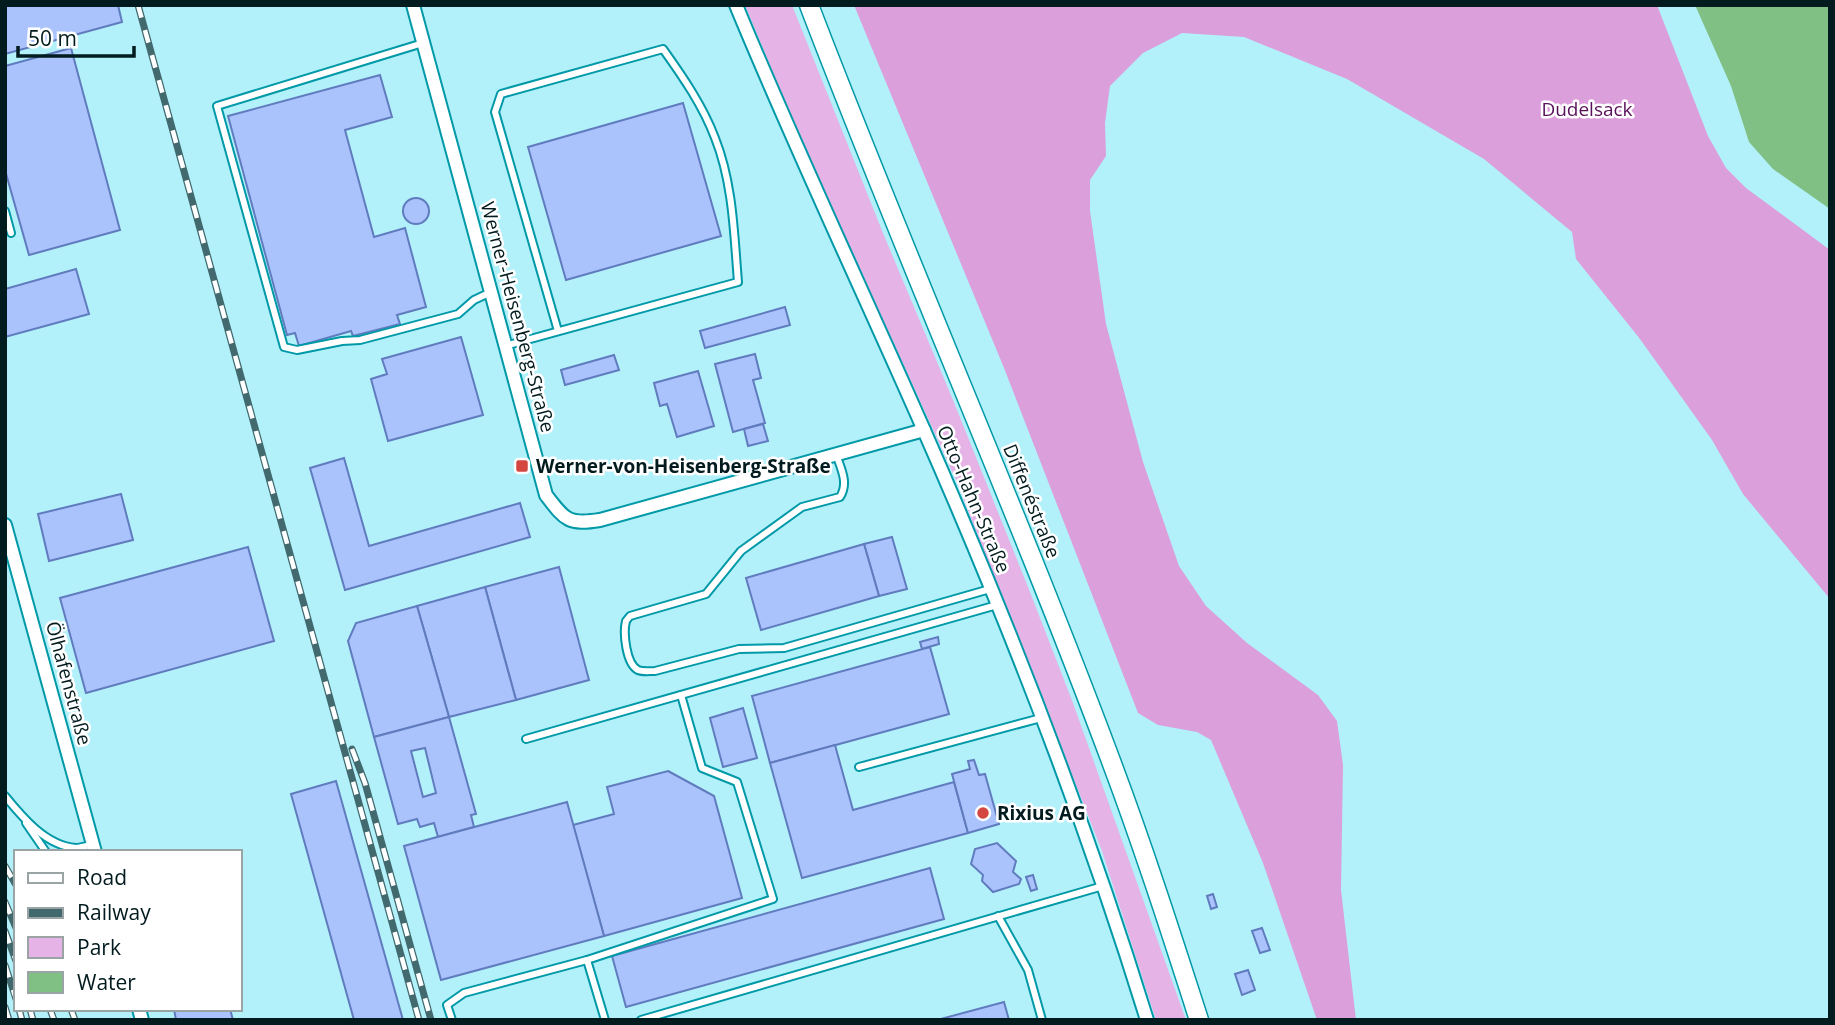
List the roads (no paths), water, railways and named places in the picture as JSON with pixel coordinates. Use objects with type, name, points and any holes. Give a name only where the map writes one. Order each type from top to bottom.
[{"type":"main road","name":"Diffenéstraße","points":[[809,5],[1019,524],[1111,761],[1149,865],[1199,1020]]},
{"type":"street","name":"Werner-Heisenberg-Straße","points":[[412,5],[546,495],[560,514],[578,524],[600,520],[924,430]]},
{"type":"street","name":"Otto-Hahn-Straße","points":[[736,5],[781,113],[924,430],[997,605],[1103,886],[1147,1020]]},
{"type":"street","name":"Ölhafenstraße","points":[[5,525],[94,848]]},
{"type":"lane","points":[[423,43],[216,106],[284,347],[297,350],[360,340],[458,314],[474,300],[491,292]]},
{"type":"lane","points":[[506,346],[738,282],[730,196],[716,138],[692,91],[663,49],[502,94],[495,112],[558,331]]},
{"type":"lane","points":[[5,211],[11,233]]},
{"type":"lane","points":[[836,454],[845,481],[845,489],[840,497],[802,507],[741,551],[706,594],[630,616],[625,621],[631,663],[635,668],[646,672],[655,671],[739,649],[785,648],[990,589]]},
{"type":"lane","points":[[526,739],[997,605]]},
{"type":"lane","points":[[452,1020],[447,1005],[464,993],[587,960],[773,899],[737,782],[702,768],[681,695]]},
{"type":"lane","points":[[859,767],[1041,718]]},
{"type":"lane","points":[[5,796],[45,850]]},
{"type":"lane","points":[[23,818],[52,840],[76,848],[94,848]]},
{"type":"lane","points":[[641,1020],[1103,886]]},
{"type":"lane","points":[[998,916],[1028,970],[1042,1020]]},
{"type":"lane","points":[[587,960],[605,1020]]},
{"type":"water","points":[[1695,5],[1830,5],[1830,209],[1773,169],[1749,142],[1731,86]]},
{"type":"railway","points":[[138,5],[419,1020]]},
{"type":"railway","points":[[352,749],[365,783],[431,1020]]},
{"type":"railway","points":[[5,866],[14,882]]},
{"type":"railway","points":[[5,902],[14,923]]},
{"type":"railway","points":[[5,931],[14,956]]},
{"type":"railway","points":[[5,965],[14,993]]},
{"type":"railway","points":[[5,1007],[9,1020]]},
{"type":"railway","points":[[20,1011],[22,1020]]},
{"type":"railway","points":[[31,1011],[33,1020]]},
{"type":"railway","points":[[51,1011],[54,1020]]},
{"type":"railway","points":[[72,1011],[75,1020]]},
{"type":"place","name":"Werner-von-Heisenberg-Straße","points":[[522,466]]},
{"type":"place","name":"Rixius AG","points":[[983,813]]},
{"type":"park label","name":"Dudelsack","points":[[1587,109]]}]
